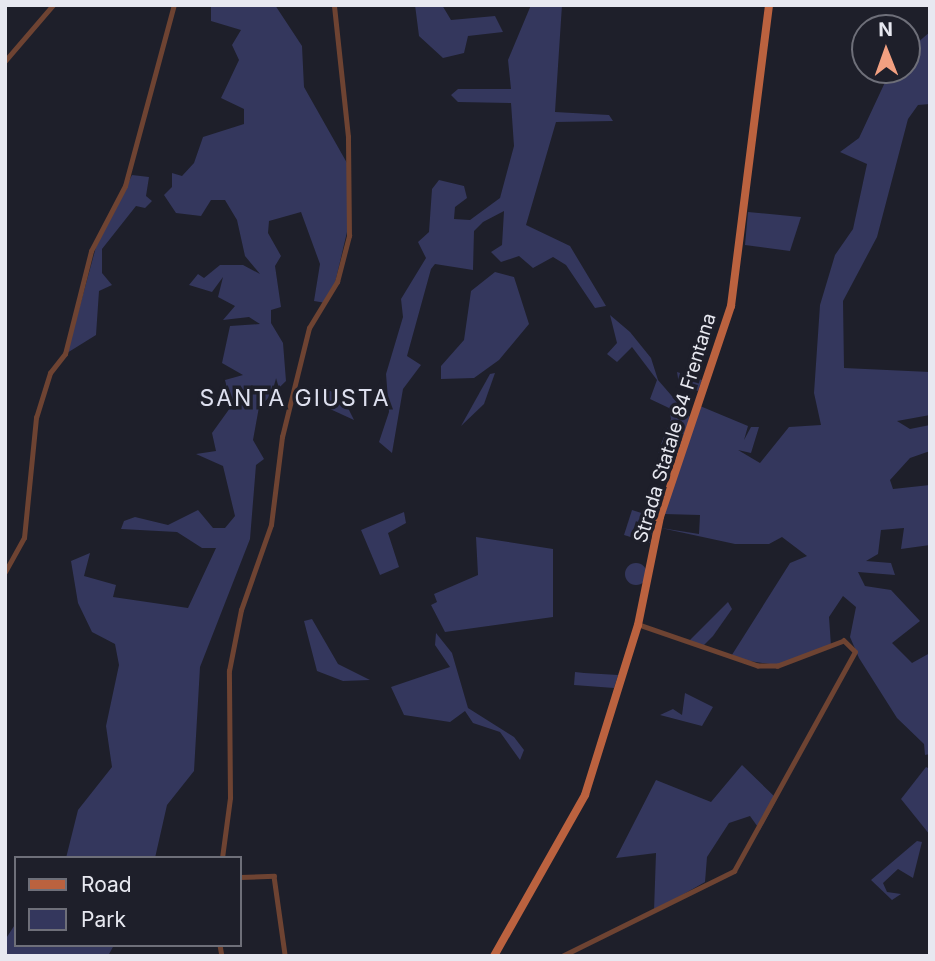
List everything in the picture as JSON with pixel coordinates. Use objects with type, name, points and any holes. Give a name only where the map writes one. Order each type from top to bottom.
[{"type":"main road","name":"Strada Statale 84 Frentana","points":[[494,956],[580,808],[638,625],[660,517],[736,281],[769,5]]},
{"type":"street","points":[[5,61],[53,5]]},
{"type":"street","points":[[5,572],[24,538],[36,418],[50,373],[65,354],[91,251],[125,186],[174,5]]},
{"type":"street","points":[[222,856],[230,798],[229,671],[241,610],[271,525],[282,437],[309,328],[337,282],[349,236],[348,137],[334,5]]},
{"type":"street","points":[[562,956],[734,871],[855,652],[844,641],[778,666],[758,666],[638,625]]},
{"type":"street","points":[[242,877],[270,874],[277,880],[285,954]]},
{"type":"green space","points":[[275,5],[302,46],[304,87],[347,163],[347,232],[335,283],[326,303],[314,301],[320,264],[301,212],[269,221],[268,233],[281,256],[275,266],[281,307],[271,310],[271,323],[283,343],[286,381],[259,407],[253,440],[264,459],[256,465],[250,539],[200,667],[194,771],[167,805],[155,856],[66,856],[78,810],[112,767],[106,726],[119,665],[115,644],[92,632],[78,603],[71,561],[90,553],[84,576],[116,585],[113,597],[188,608],[216,548],[202,548],[177,532],[121,529],[124,521],[135,517],[168,525],[198,510],[213,528],[225,528],[235,516],[223,466],[196,454],[216,451],[212,433],[230,408],[225,380],[243,375],[222,363],[230,326],[260,324],[249,317],[223,320],[235,306],[218,297],[223,277],[212,292],[189,285],[198,274],[204,278],[220,265],[243,265],[260,274],[245,256],[237,220],[225,200],[211,200],[201,216],[176,213],[164,195],[172,187],[172,173],[182,176],[194,163],[203,137],[244,124],[244,109],[221,98],[239,60],[232,45],[241,30],[211,21],[211,6]]},
{"type":"green space","points":[[415,5],[442,5],[451,20],[495,16],[503,32],[468,36],[464,53],[443,58],[419,36]]},
{"type":"green space","points":[[531,5],[562,5],[555,112],[609,115],[613,121],[556,122],[526,225],[570,246],[606,306],[595,308],[566,265],[553,257],[533,268],[519,256],[501,262],[491,252],[502,245],[504,211],[483,222],[474,231],[473,270],[435,264],[431,269],[407,356],[421,365],[403,389],[392,453],[379,442],[389,412],[386,374],[403,317],[401,299],[426,258],[418,242],[429,232],[432,189],[439,180],[464,186],[467,198],[455,207],[454,219],[470,220],[500,198],[514,146],[511,103],[458,102],[451,95],[458,89],[511,89],[508,60]]},
{"type":"green space","points":[[930,32],[930,104],[918,105],[908,119],[877,237],[843,301],[844,368],[930,372],[930,415],[897,421],[910,429],[930,425],[930,451],[910,458],[890,480],[893,489],[930,485],[930,545],[901,549],[904,528],[881,530],[878,554],[866,561],[891,563],[895,575],[858,572],[865,586],[891,590],[920,621],[892,643],[912,663],[930,653],[930,754],[925,755],[924,744],[897,718],[859,658],[850,637],[856,607],[843,596],[829,617],[831,646],[776,665],[730,658],[790,563],[807,556],[782,537],[769,544],[735,544],[661,528],[699,534],[700,515],[664,514],[700,406],[748,426],[744,440],[751,427],[759,427],[751,453],[738,450],[760,463],[789,427],[821,425],[814,393],[820,305],[835,255],[853,229],[867,164],[840,152],[859,138],[884,84],[921,84],[921,40]]},
{"type":"green space","points":[[132,175],[149,177],[146,196],[152,201],[145,208],[136,206],[102,249],[102,273],[112,285],[99,291],[96,335],[67,353],[96,247]]},
{"type":"green space","points":[[748,212],[801,217],[790,251],[745,245]]},
{"type":"green space","points":[[495,272],[514,277],[529,324],[499,360],[474,378],[441,379],[441,366],[464,340],[471,291]]},
{"type":"green space","points":[[610,315],[630,332],[651,358],[658,380],[690,417],[674,462],[658,452],[671,419],[669,408],[650,399],[657,380],[632,347],[617,362],[607,354],[617,343]]},
{"type":"green space","points":[[677,372],[702,380],[698,391],[679,384]]},
{"type":"green space","points":[[495,373],[484,404],[461,426],[490,374]]},
{"type":"green space","points":[[328,390],[342,396],[354,420],[330,409]]},
{"type":"green space","points":[[632,510],[654,517],[650,543],[624,535]]},
{"type":"green space","points":[[404,512],[406,523],[388,533],[399,567],[380,575],[361,530]]},
{"type":"green space","points":[[476,537],[553,549],[553,617],[445,632],[431,605],[437,602],[434,594],[478,575]]},
{"type":"green space","points":[[632,563],[640,563],[647,570],[647,578],[640,585],[632,585],[625,578],[625,570]]},
{"type":"green space","points":[[728,602],[732,609],[702,647],[689,641]]},
{"type":"green space","points":[[312,619],[338,664],[370,680],[343,681],[317,671],[304,621]]},
{"type":"green space","points":[[436,633],[452,653],[468,708],[514,737],[524,750],[520,760],[500,732],[473,723],[465,711],[450,722],[404,715],[391,687],[450,667],[435,645]]},
{"type":"green space","points":[[575,672],[618,675],[614,688],[574,685]]},
{"type":"green space","points":[[685,693],[713,707],[702,726],[660,715],[673,709],[682,715]]},
{"type":"green space","points":[[742,765],[777,799],[760,830],[750,816],[729,823],[707,857],[705,882],[654,911],[656,853],[616,858],[656,780],[711,802]]},
{"type":"green space","points":[[926,767],[930,769],[930,835],[901,799]]},
{"type":"green space","points":[[917,841],[922,842],[913,878],[898,869],[883,883],[887,892],[901,894],[892,900],[871,880]]},
{"type":"green space","points":[[14,926],[14,947],[113,947],[108,956],[5,956],[5,940]]},
{"type":"district","name":"SANTA GIUSTA","points":[[295,398]]}]
